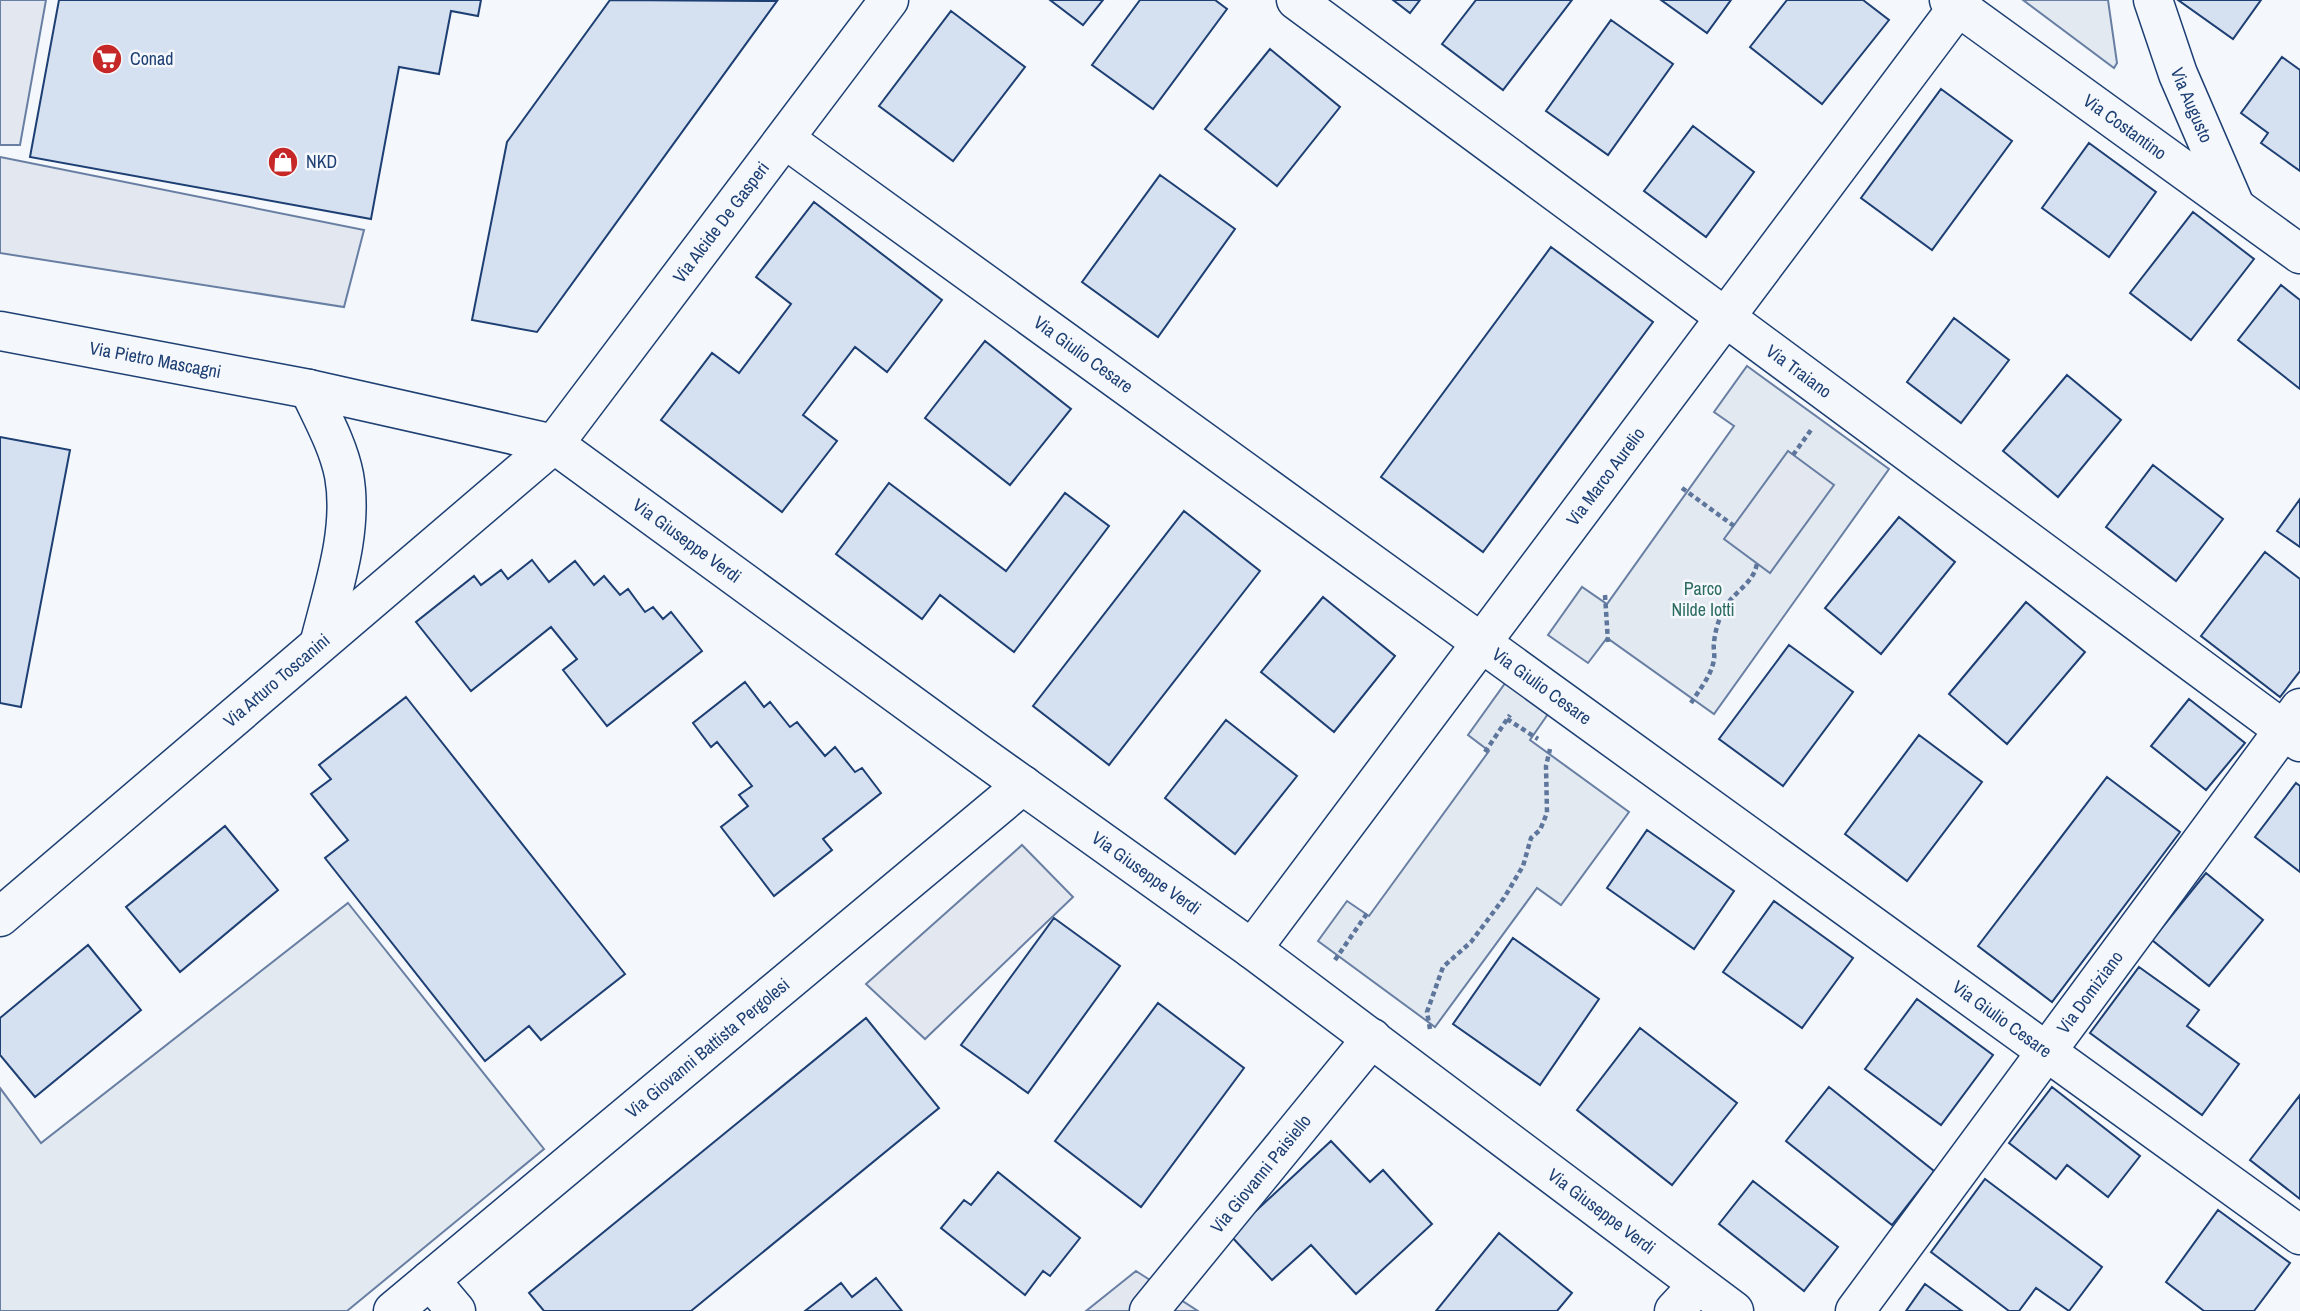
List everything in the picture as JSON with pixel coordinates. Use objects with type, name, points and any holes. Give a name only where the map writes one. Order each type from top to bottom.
[{"type":"street","name":"Via Alcide De Gasperi","points":[[554,443],[889,0]]},
{"type":"street","name":"Via Traiano","points":[[1296,0],[1725,317],[2295,726]]},
{"type":"street","name":"Via Augusto","points":[[2153,0],[2178,74],[2236,208]]},
{"type":"street","name":"Via Marco Aurelio","points":[[1252,948],[1725,317],[1957,2]]},
{"type":"street","name":"Via Costantino","points":[[1957,2],[2300,254]]},
{"type":"street","name":"Via Giulio Cesare","points":[[785,139],[2300,1236]]},
{"type":"street","name":"Via Pietro Mascagni","points":[[0,331],[309,389],[554,443]]},
{"type":"street","points":[[309,389],[333,441],[344,473],[346,500],[340,555],[320,641]]},
{"type":"street","name":"Via Arturo Toscanini","points":[[0,917],[554,443]]},
{"type":"street","name":"Via Giuseppe Verdi","points":[[554,443],[1023,785],[1252,948],[1372,1038],[1686,1298],[1734,1311]]},
{"type":"street","name":"Via Domiziano","points":[[1855,1311],[2046,1052],[2295,726]]},
{"type":"street","name":"Via Giovanni Battista Pergolesi","points":[[393,1311],[1023,785]]},
{"type":"street","name":"Via Giovanni Paisiello","points":[[1149,1311],[1372,1038]]},
{"type":"street","points":[[430,1280],[456,1311]]},
{"type":"path","points":[[1793,455],[1815,425]]},
{"type":"path","points":[[1682,488],[1734,526]]},
{"type":"path","points":[[1691,704],[1714,660],[1714,643],[1725,607],[1751,580],[1757,563]]},
{"type":"path","points":[[1605,595],[1608,642]]},
{"type":"path","points":[[1485,752],[1514,710]]},
{"type":"path","points":[[1507,719],[1538,739]]},
{"type":"path","points":[[1430,1030],[1427,1012],[1443,967],[1471,942],[1504,898],[1522,866],[1531,838],[1540,830],[1546,813],[1546,766],[1550,749]]},
{"type":"path","points":[[1335,960],[1368,912]]},
{"type":"green space","points":[[2023,0],[2108,0],[2117,63],[2114,68]]},
{"type":"green space","name":"Parco Nilde Iotti","points":[[1747,366],[1889,469],[1714,714],[1607,638],[1588,663],[1548,635],[1582,587],[1607,604],[1734,426],[1714,412]]},
{"type":"green space","points":[[1506,682],[1548,714],[1530,740],[1629,812],[1561,905],[1537,888],[1435,1027],[1318,941],[1347,901],[1369,916],[1489,751],[1468,735]]},
{"type":"green space","points":[[348,903],[544,1149],[347,1311],[0,1311],[0,1088],[41,1143]]},
{"type":"shaded area","points":[[0,0],[46,0],[20,145],[0,145]]},
{"type":"shaded area","points":[[0,157],[364,230],[344,307],[0,253]]},
{"type":"shaded area","points":[[1788,451],[1834,485],[1770,573],[1724,539]]},
{"type":"shaded area","points":[[1022,845],[1073,897],[925,1039],[866,984]]},
{"type":"shaded area","points":[[1136,1271],[1198,1311],[1086,1311]]},
{"type":"building","points":[[59,0],[481,0],[478,16],[451,11],[439,74],[399,67],[371,219],[30,157]]},
{"type":"building","points":[[610,0],[777,1],[537,332],[472,320],[507,142]]},
{"type":"building","points":[[1050,0],[1103,0],[1083,25]]},
{"type":"building","points":[[1140,0],[1215,0],[1227,9],[1153,109],[1092,65]]},
{"type":"building","points":[[1393,0],[1420,0],[1410,13]]},
{"type":"building","points":[[1476,0],[1572,0],[1503,90],[1442,44]]},
{"type":"building","points":[[1661,0],[1731,0],[1707,33]]},
{"type":"building","points":[[1787,0],[1863,0],[1889,20],[1822,104],[1750,47]]},
{"type":"building","points":[[2178,0],[2261,0],[2233,39]]},
{"type":"building","points":[[951,11],[1025,67],[953,161],[879,106]]},
{"type":"building","points":[[1611,20],[1673,64],[1608,155],[1546,111]]},
{"type":"building","points":[[1270,49],[1340,107],[1277,186],[1205,129]]},
{"type":"building","points":[[2282,57],[2300,70],[2300,171],[2261,143],[2268,133],[2241,113]]},
{"type":"building","points":[[1941,89],[2012,141],[1932,250],[1861,198]]},
{"type":"building","points":[[1693,126],[1754,172],[1706,237],[1644,191]]},
{"type":"building","points":[[2089,143],[2156,192],[2109,257],[2042,208]]},
{"type":"building","points":[[1160,175],[1235,229],[1158,337],[1082,282]]},
{"type":"building","points":[[814,202],[942,300],[887,372],[855,347],[803,415],[837,441],[782,512],[661,420],[712,353],[739,373],[791,304],[756,277]]},
{"type":"building","points":[[2193,212],[2254,259],[2191,340],[2130,293]]},
{"type":"building","points":[[1551,247],[1653,322],[1483,552],[1381,477]]},
{"type":"building","points":[[2281,285],[2300,300],[2300,389],[2238,340]]},
{"type":"building","points":[[1954,318],[2009,360],[1961,423],[1907,382]]},
{"type":"building","points":[[985,341],[1071,409],[1010,485],[925,418]]},
{"type":"building","points":[[2067,375],[2121,420],[2058,497],[2003,451]]},
{"type":"building","points":[[0,437],[70,450],[21,707],[0,703]]},
{"type":"building","points":[[2153,465],[2223,519],[2176,581],[2106,527]]},
{"type":"building","points":[[889,483],[1006,571],[1065,493],[1109,526],[1014,652],[940,595],[922,619],[836,554]]},
{"type":"building","points":[[2300,499],[2300,547],[2277,531]]},
{"type":"building","points":[[1184,511],[1260,571],[1109,765],[1033,706]]},
{"type":"building","points":[[1899,517],[1955,562],[1881,654],[1825,608]]},
{"type":"building","points":[[2265,552],[2300,579],[2300,671],[2280,697],[2201,636]]},
{"type":"building","points":[[532,560],[549,582],[575,561],[594,585],[604,576],[620,595],[628,589],[645,612],[653,607],[663,619],[671,612],[702,651],[607,726],[563,670],[577,659],[551,627],[471,691],[416,622],[474,576],[481,585],[501,570],[508,579]]},
{"type":"building","points":[[1323,597],[1395,656],[1334,732],[1261,672]]},
{"type":"building","points":[[2026,602],[2085,652],[2007,744],[1949,694]]},
{"type":"building","points":[[1789,645],[1853,692],[1783,786],[1719,739]]},
{"type":"building","points":[[745,682],[764,707],[770,702],[790,727],[797,722],[825,756],[835,747],[855,772],[862,768],[881,793],[823,839],[832,850],[774,896],[721,827],[748,806],[739,795],[752,786],[717,742],[711,747],[693,723]]},
{"type":"building","points":[[406,697],[625,974],[541,1040],[529,1026],[485,1061],[325,858],[348,840],[311,794],[331,779],[319,765]]},
{"type":"building","points":[[2189,699],[2245,743],[2206,790],[2151,746]]},
{"type":"building","points":[[1226,720],[1297,776],[1235,854],[1165,798]]},
{"type":"building","points":[[1919,735],[1982,782],[1907,881],[1845,834]]},
{"type":"building","points":[[2107,777],[2180,832],[2052,1002],[1978,946]]},
{"type":"building","points":[[2296,783],[2300,786],[2300,872],[2255,837]]},
{"type":"building","points":[[225,826],[278,890],[180,972],[126,907]]},
{"type":"building","points":[[1647,830],[1734,891],[1694,949],[1607,888]]},
{"type":"building","points":[[2206,873],[2263,920],[2209,986],[2152,940]]},
{"type":"building","points":[[1774,901],[1853,958],[1802,1028],[1723,972]]},
{"type":"building","points":[[1054,918],[1120,966],[1028,1093],[961,1045]]},
{"type":"building","points":[[1513,938],[1599,999],[1540,1085],[1453,1024]]},
{"type":"building","points":[[88,945],[141,1010],[35,1097],[0,1055],[0,1018]]},
{"type":"building","points":[[2139,967],[2199,1010],[2187,1026],[2239,1064],[2202,1115],[2090,1033]]},
{"type":"building","points":[[1917,999],[1993,1055],[1941,1125],[1865,1069]]},
{"type":"building","points":[[1158,1003],[1244,1068],[1141,1207],[1055,1141]]},
{"type":"building","points":[[866,1018],[939,1108],[691,1311],[544,1311],[529,1293]]},
{"type":"building","points":[[1640,1028],[1737,1103],[1672,1185],[1577,1110]]},
{"type":"building","points":[[1829,1087],[1934,1171],[1892,1225],[1786,1141]]},
{"type":"building","points":[[2052,1087],[2140,1156],[2108,1197],[2067,1165],[2056,1179],[2009,1143]]},
{"type":"building","points":[[2300,1095],[2300,1199],[2250,1160]]},
{"type":"building","points":[[1331,1141],[1370,1182],[1383,1170],[1432,1224],[1356,1294],[1311,1245],[1272,1280],[1230,1235]]},
{"type":"building","points":[[998,1172],[1080,1238],[1050,1276],[1043,1271],[1025,1295],[941,1228],[964,1200],[971,1205]]},
{"type":"building","points":[[1985,1179],[2102,1267],[2069,1311],[2036,1288],[2019,1311],[2009,1311],[1931,1252]]},
{"type":"building","points":[[1753,1181],[1838,1247],[1804,1291],[1719,1224]]},
{"type":"building","points":[[2218,1210],[2290,1263],[2254,1311],[2204,1311],[2166,1282]]},
{"type":"building","points":[[1499,1233],[1572,1293],[1557,1311],[1436,1311]]},
{"type":"building","points":[[876,1278],[902,1311],[805,1311],[841,1283],[852,1297]]},
{"type":"building","points":[[1925,1284],[1962,1311],[1906,1311]]},
{"type":"place","name":"Conad","points":[[107,59]]},
{"type":"place","name":"NKD","points":[[283,162]]}]
